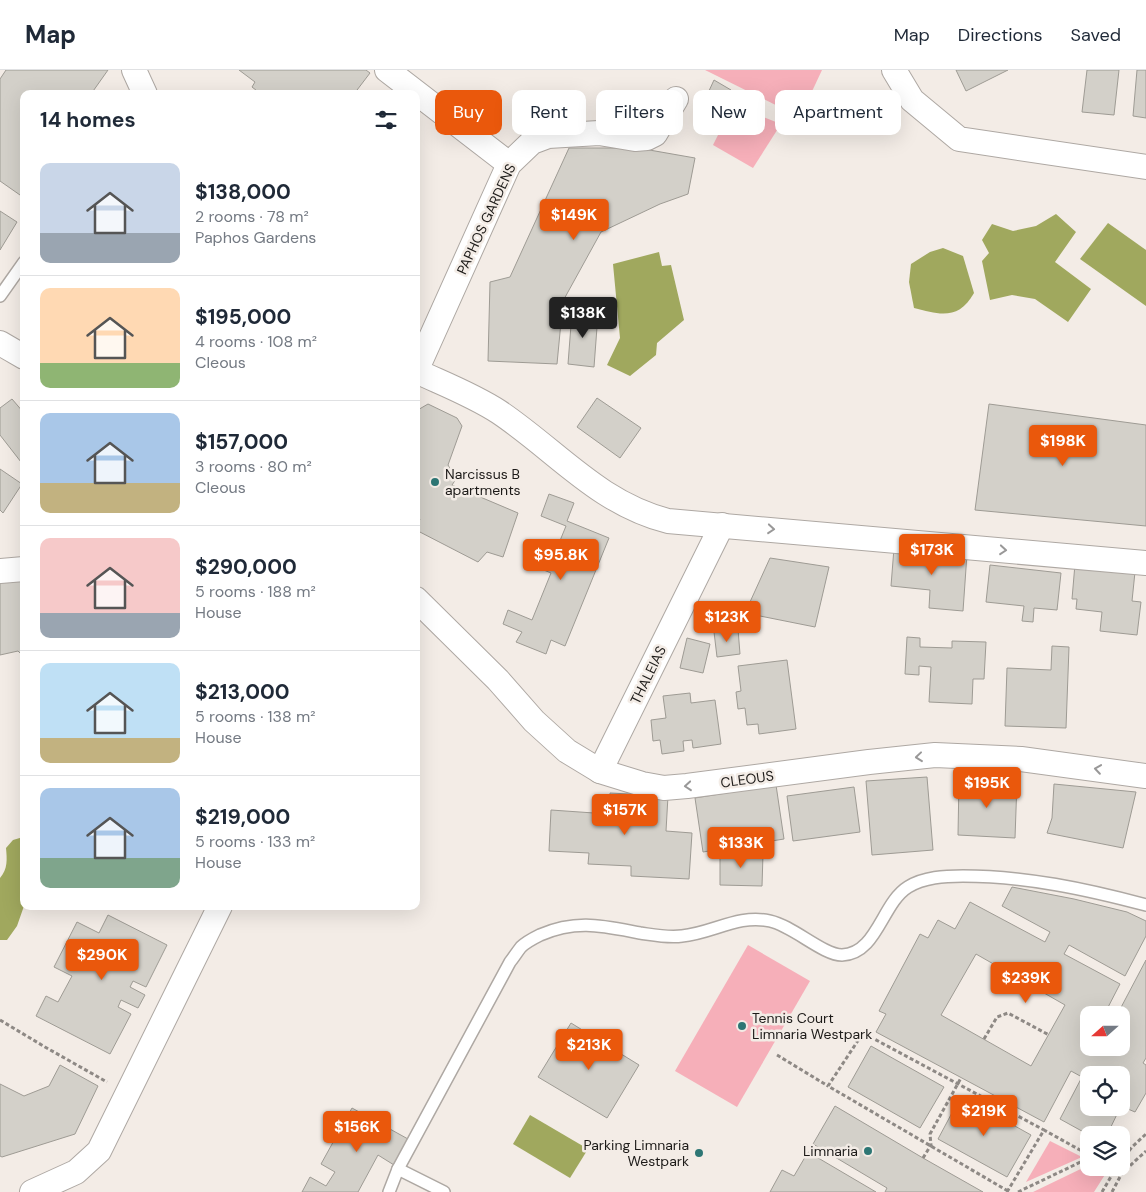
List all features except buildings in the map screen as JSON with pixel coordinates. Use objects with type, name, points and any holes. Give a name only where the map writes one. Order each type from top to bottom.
[{"type":"street","points":[[134,70],[143,90]]},
{"type":"street","points":[[387,70],[413,90]]},
{"type":"street","points":[[894,70],[912,100],[959,139],[1146,166]]},
{"type":"street","points":[[420,95],[509,164]]},
{"type":"street","name":"PAPHOS GARDENS","points":[[420,362],[509,164],[532,142],[548,136],[596,133]]},
{"type":"street","name":"PAPHOS GARDENS","points":[[613,135],[647,138],[653,135]]},
{"type":"street","points":[[0,344],[20,355]]},
{"type":"street","points":[[420,373],[480,400],[500,413],[598,490],[623,505],[668,521],[1146,563]]},
{"type":"street","name":"THALEIAS","points":[[600,771],[722,525]]},
{"type":"street","points":[[0,571],[20,569]]},
{"type":"street","name":"CLEOUS","points":[[420,603],[498,680],[534,721],[567,750],[600,771],[642,784],[664,788],[934,755],[1020,759],[1146,776]]},
{"type":"street","points":[[35,1192],[76,1172],[99,1151],[218,910]]},
{"type":"lane","points":[[0,296],[20,268]]},
{"type":"lane","points":[[389,1192],[398,1169],[510,962],[522,946],[552,930],[584,924],[666,937],[698,933],[738,920],[755,919],[784,926],[828,951],[842,955],[852,953],[867,943],[894,900],[906,888],[916,882],[930,879],[950,876],[992,876],[1043,882],[1146,904]]},
{"type":"lane","points":[[398,1169],[444,1192]]},
{"type":"path","points":[[984,1039],[998,1017],[1008,1013],[1049,1035]]},
{"type":"path","points":[[0,1020],[127,1094]]},
{"type":"path","points":[[828,1086],[863,1033],[958,1082],[1080,1151]]},
{"type":"path","points":[[778,1055],[1008,1191],[1044,1130]]},
{"type":"path","points":[[923,1158],[931,1145],[930,1134],[961,1078]]},
{"type":"path","points":[[1130,1150],[1146,1134]]},
{"type":"path","points":[[1130,1166],[1146,1151]]},
{"type":"path","points":[[1011,1186],[1018,1192],[1080,1161]]},
{"type":"path","points":[[1102,1192],[1110,1176]]},
{"type":"path","points":[[1112,1192],[1120,1176]]},
{"type":"shaded area","points":[[705,70],[822,70],[813,90],[775,90],[775,105],[765,100],[765,90],[745,90]]},
{"type":"shaded area","points":[[765,118],[775,122],[775,133],[753,168],[713,145],[718,135],[765,135]]},
{"type":"shaded area","points":[[1056,214],[1076,232],[1055,262],[1091,289],[1068,322],[1035,299],[1012,295],[990,300],[982,261],[989,253],[982,240],[992,224],[1013,231],[1036,226]]},
{"type":"shaded area","points":[[1108,223],[1146,250],[1146,306],[1080,259]]},
{"type":"shaded area","points":[[943,248],[963,256],[974,293],[962,308],[948,313],[914,308],[909,282],[911,264],[930,252]]},
{"type":"shaded area","points":[[659,252],[662,266],[671,265],[684,320],[657,343],[656,355],[630,376],[607,365],[620,338],[613,264]]},
{"type":"shaded area","points":[[20,838],[20,910],[23,910],[17,926],[7,940],[0,940],[0,878],[6,867],[6,848],[13,840]]},
{"type":"shaded area","name":"Tennis Court Limnaria Westpark","points":[[748,945],[810,981],[737,1107],[675,1071]]},
{"type":"shaded area","points":[[530,1115],[588,1149],[570,1178],[513,1144]]},
{"type":"shaded area","points":[[1050,1141],[1080,1156],[1080,1158],[1026,1182]]},
{"type":"shaded area","points":[[1080,1169],[1080,1176],[1104,1176],[1094,1192],[1033,1192]]},
{"type":"place","name":"Narcissus B apartments","points":[[435,482]]},
{"type":"place","name":"Tennis Court Limnaria Westpark","points":[[742,1026]]},
{"type":"place","name":"Limnaria","points":[[868,1151]]},
{"type":"place","name":"Parking Limnaria Westpark","points":[[699,1153]]}]
